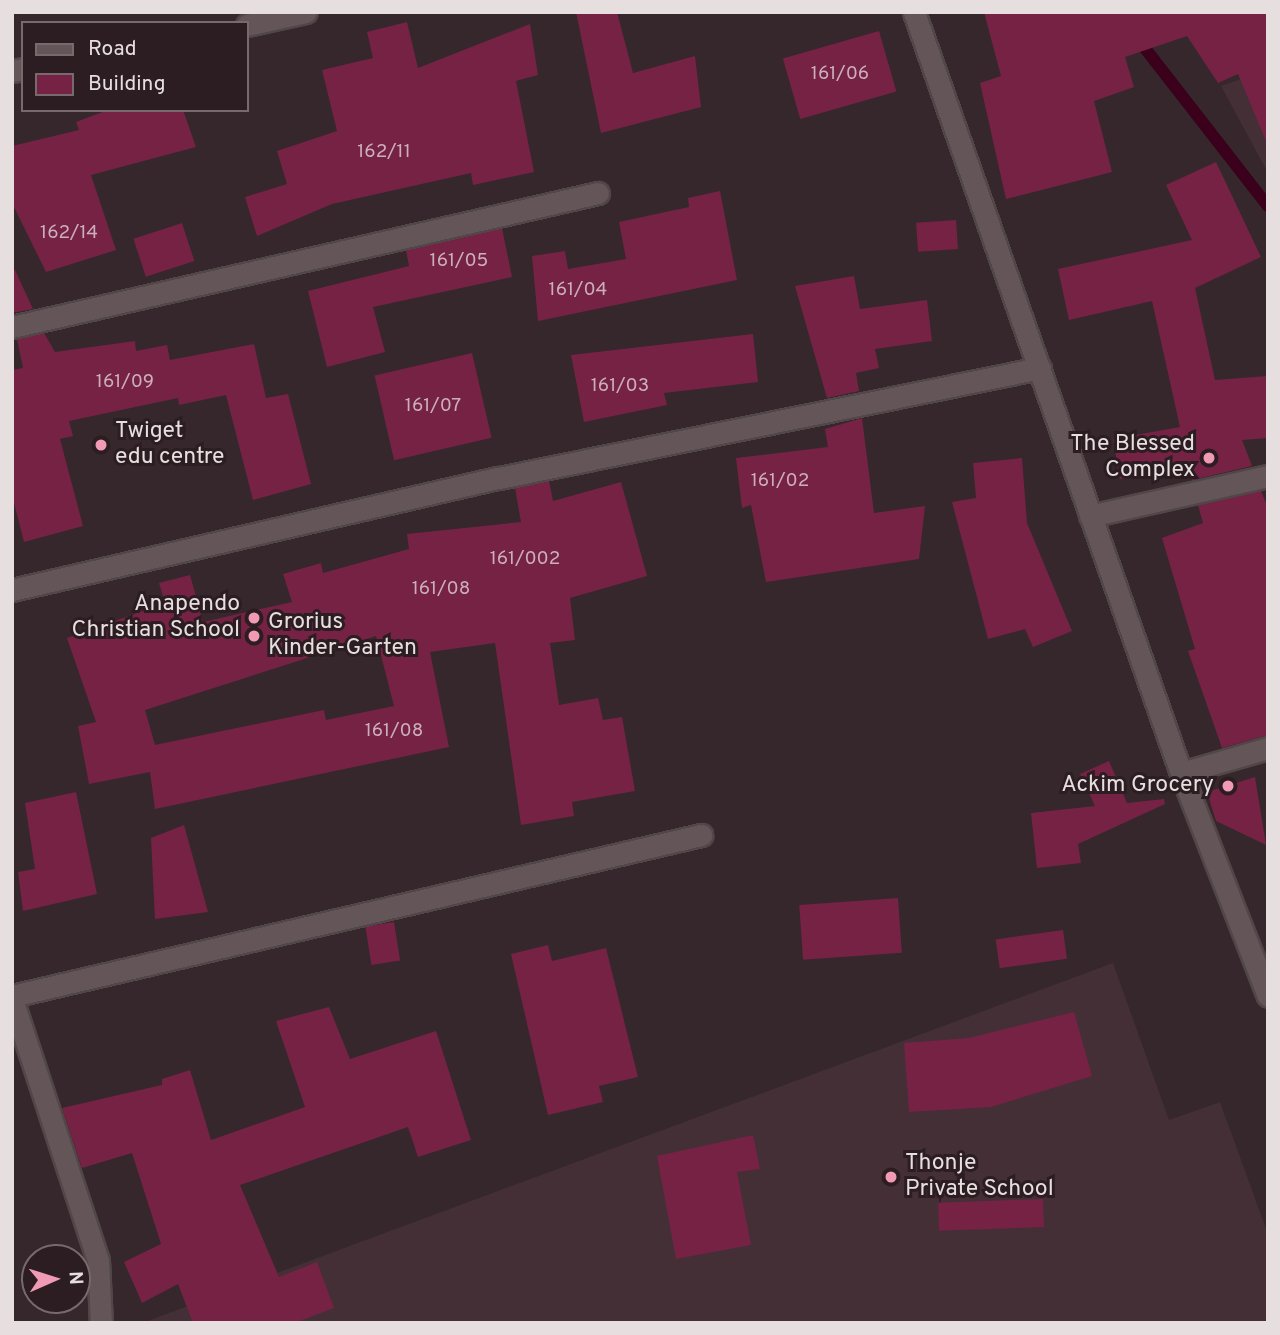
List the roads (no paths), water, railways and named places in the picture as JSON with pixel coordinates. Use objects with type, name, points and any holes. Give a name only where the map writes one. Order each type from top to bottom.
[{"type":"street","points":[[248,24],[306,12]]},
{"type":"street","points":[[914,12],[1181,772],[1268,996]]},
{"type":"street","points":[[12,327],[598,193]]},
{"type":"street","points":[[12,590],[499,478],[1040,368]]},
{"type":"street","points":[[1090,516],[1268,476]]},
{"type":"street","points":[[1181,772],[1268,748]]},
{"type":"street","points":[[101,1323],[98,1260],[12,998],[701,835]]},
{"type":"waterway","points":[[1137,38],[1268,206]]},
{"type":"place","name":"Twiget edu centre","points":[[101,445]]},
{"type":"place","name":"The Blessed Complex","points":[[1209,458]]},
{"type":"place","name":"Anapendo Christian School","points":[[254,618]]},
{"type":"place","name":"Grorius Kinder-Garten","points":[[254,636]]},
{"type":"place","name":"Ackim Grocery","points":[[1228,786]]},
{"type":"place","name":"Thonje Private School","points":[[891,1177]]}]
